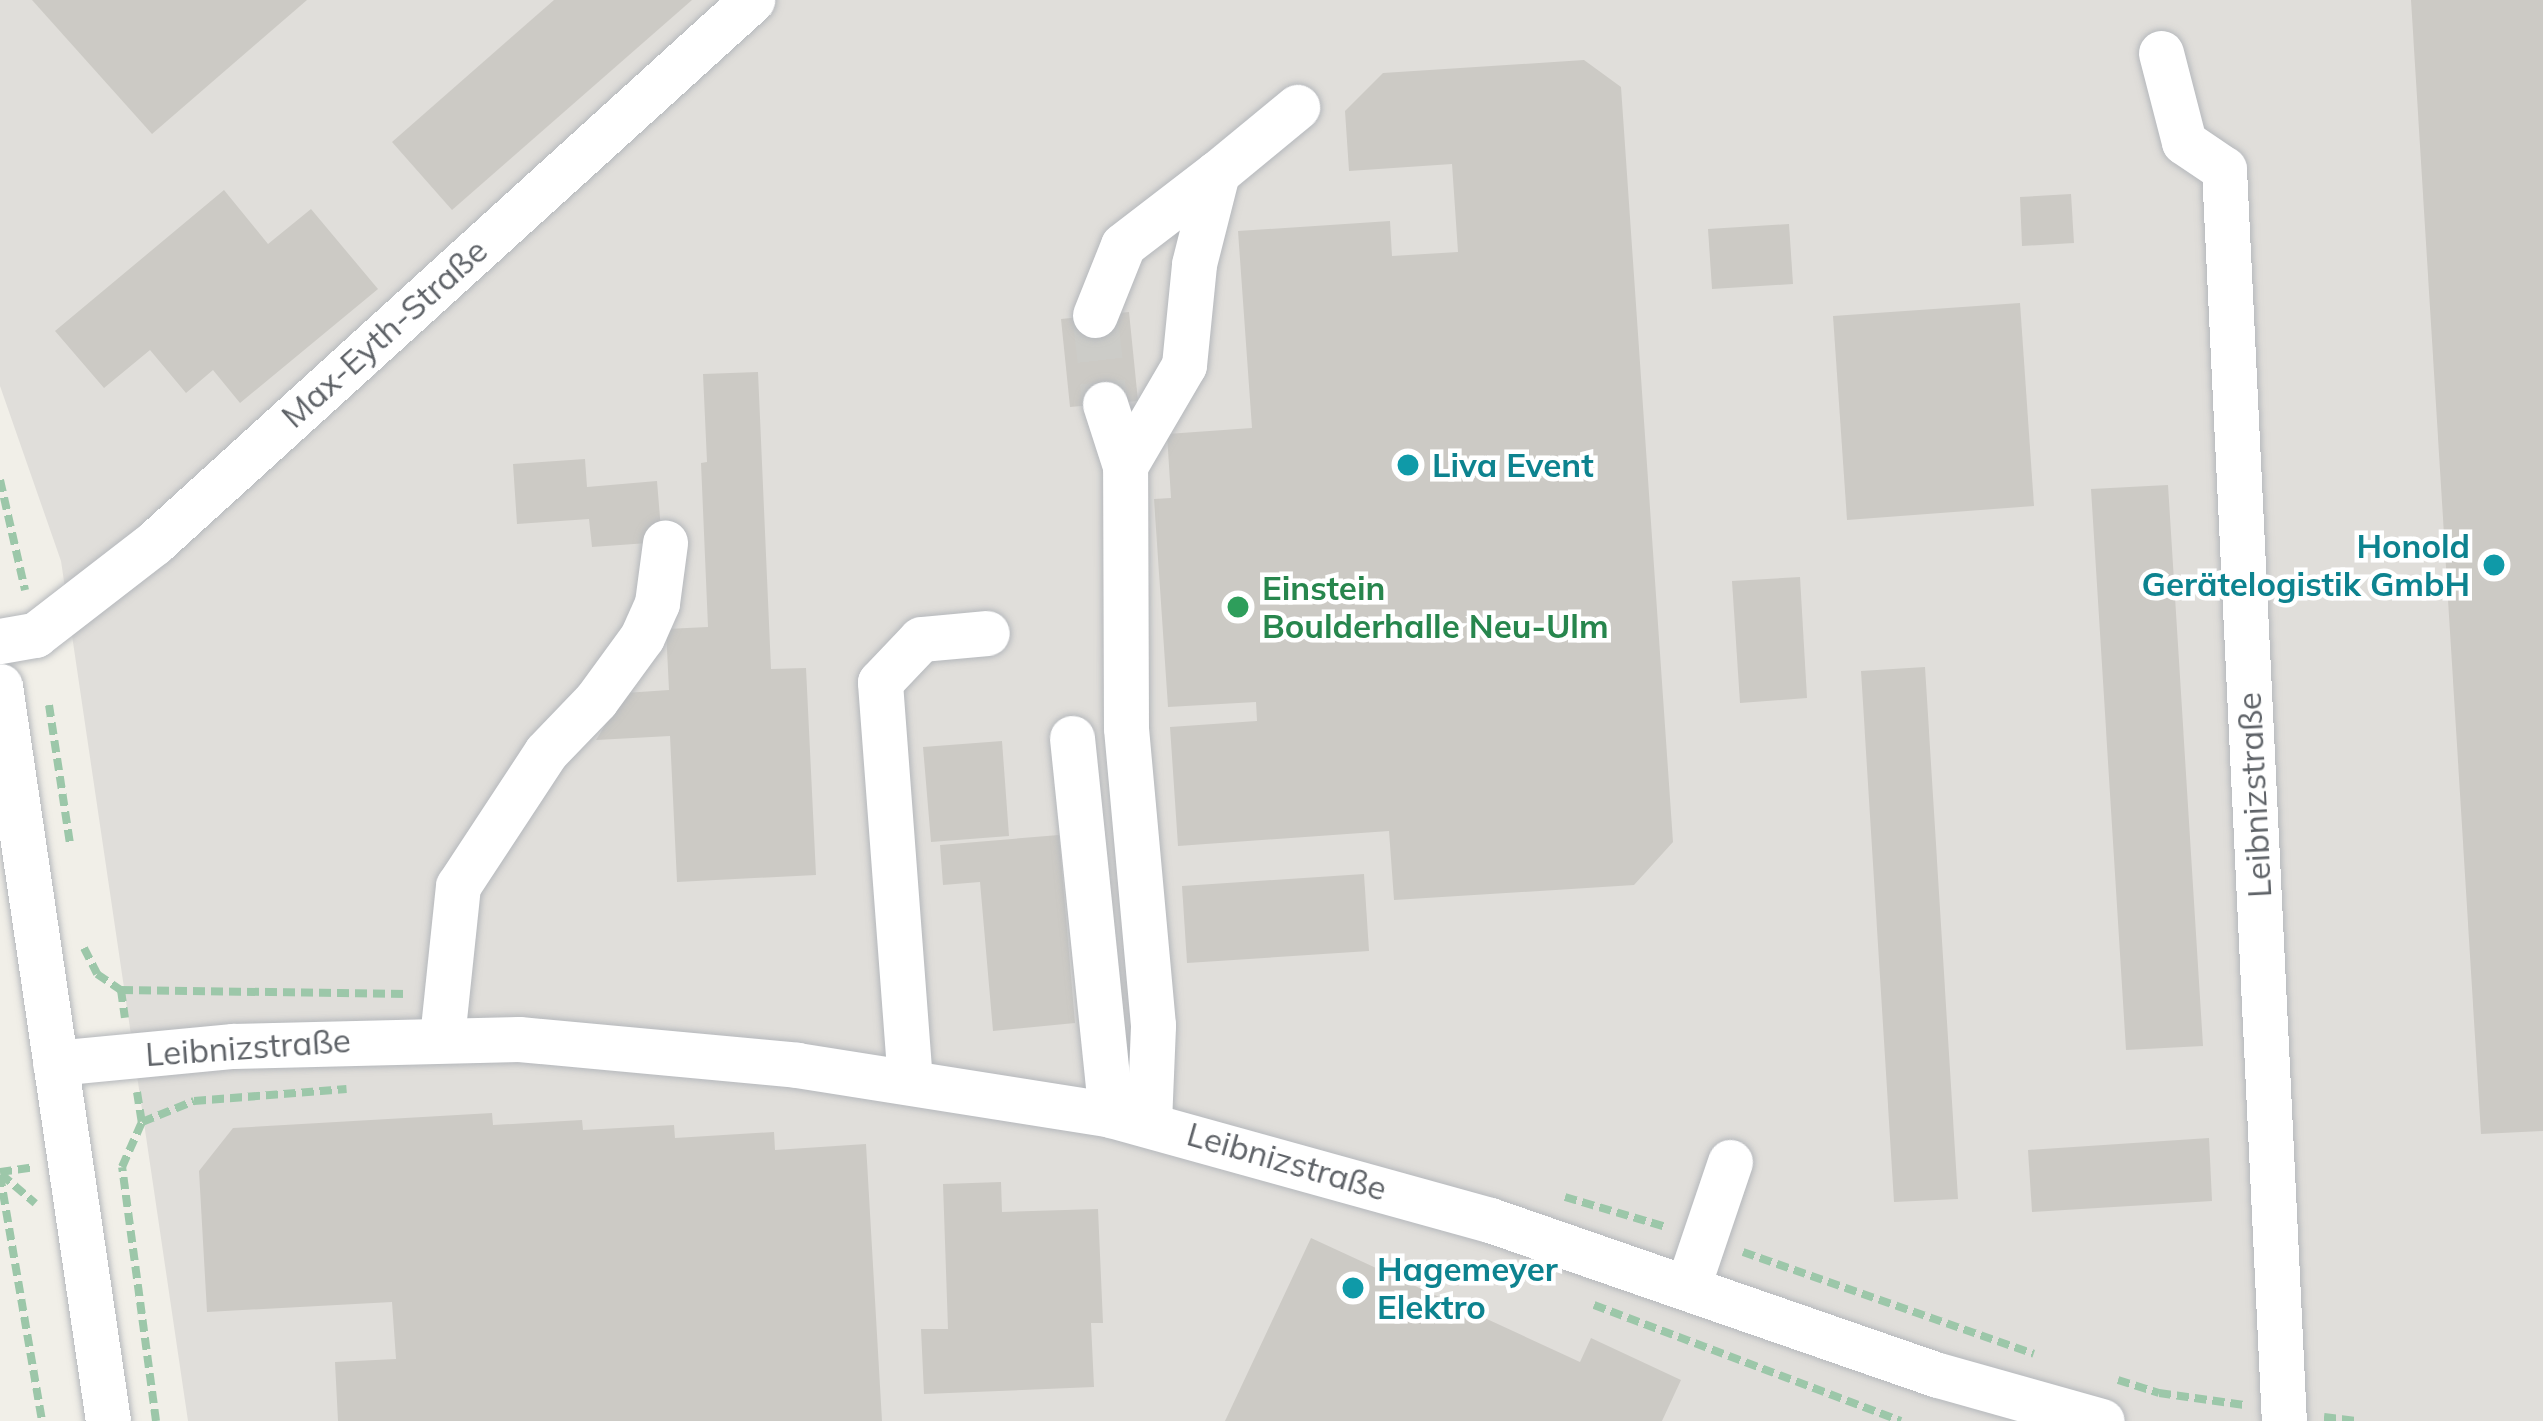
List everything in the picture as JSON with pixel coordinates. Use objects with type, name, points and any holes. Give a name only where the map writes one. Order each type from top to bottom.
[{"type":"street","name":"Max-Eyth-Straße","points":[[0,641],[34,635],[154,543],[752,0]]},
{"type":"street","name":"Leibnizstraße","points":[[2161,53],[2184,142],[2224,169],[2284,1421]]},
{"type":"street","points":[[1095,315],[1123,244],[1297,107]]},
{"type":"street","points":[[1125,466],[1184,365],[1194,264],[1217,173]]},
{"type":"street","points":[[1106,404],[1125,466],[1126,728],[1153,1025],[1130,1119]]},
{"type":"street","points":[[442,1038],[458,886],[546,752],[596,700],[642,637],[657,603],[665,543]]},
{"type":"street","points":[[910,1082],[880,682],[920,639],[987,633]]},
{"type":"street","points":[[0,686],[108,1421]]},
{"type":"street","points":[[1072,738],[1130,1119]]},
{"type":"street","name":"Leibnizstraße","points":[[55,1063],[233,1046],[442,1038],[653,1048],[910,1082],[1130,1119],[1490,1220],[1938,1375],[2102,1421]]},
{"type":"street","points":[[1688,1286],[1730,1162]]},
{"type":"path","points":[[82,938],[97,974],[121,990]]},
{"type":"path","points":[[156,1421],[122,1168],[142,1122],[194,1101],[353,1089]]},
{"type":"path","points":[[0,1175],[42,1421]]},
{"type":"path","points":[[1579,1299],[1901,1421]]},
{"type":"shaded area","points":[[0,0],[2543,0],[2543,1421],[188,1421],[61,561],[0,386]]},
{"type":"building","points":[[32,0],[307,0],[152,134]]},
{"type":"building","points":[[554,0],[692,0],[452,210],[392,142]]},
{"type":"building","name":"Honold Gerätelogistik GmbH","points":[[2411,0],[2543,0],[2543,1131],[2481,1134]]},
{"type":"building","name":"Liva Event","points":[[1584,60],[1621,87],[1673,842],[1634,885],[1394,900],[1389,831],[1178,846],[1170,727],[1257,721],[1256,702],[1168,707],[1154,499],[1171,498],[1167,434],[1252,428],[1238,231],[1390,221],[1392,256],[1458,252],[1452,164],[1349,171],[1345,111],[1383,73]]},
{"type":"building","points":[[224,190],[268,244],[311,209],[378,289],[240,403],[213,370],[186,393],[150,350],[104,388],[55,331]]},
{"type":"building","points":[[2071,194],[2074,243],[2022,246],[2020,197]]},
{"type":"building","points":[[1789,224],[1793,284],[1712,289],[1708,229]]},
{"type":"building","points":[[2020,303],[2034,506],[1847,520],[1833,316]]},
{"type":"building","points":[[1129,312],[1138,401],[1070,407],[1061,319]]},
{"type":"building","points":[[758,372],[771,669],[806,668],[816,875],[677,882],[670,736],[596,740],[625,693],[669,690],[666,629],[708,627],[701,463],[707,462],[703,374]]},
{"type":"building","points":[[585,459],[587,487],[657,481],[662,542],[592,547],[589,519],[517,524],[513,464]]},
{"type":"building","points":[[2168,485],[2203,1046],[2126,1050],[2091,489]]},
{"type":"building","points":[[1800,577],[1807,698],[1740,703],[1732,581]]},
{"type":"building","points":[[1925,667],[1958,1199],[1894,1202],[1861,671]]},
{"type":"building","points":[[1002,741],[1009,836],[931,842],[923,747]]},
{"type":"building","points":[[1059,835],[1075,1023],[993,1031],[980,882],[943,885],[940,845]]},
{"type":"building","points":[[1364,874],[1369,951],[1187,963],[1182,886]]},
{"type":"building","points":[[492,1113],[493,1125],[582,1120],[583,1130],[674,1125],[675,1138],[774,1132],[775,1150],[866,1144],[882,1421],[338,1421],[335,1362],[396,1359],[392,1302],[207,1312],[199,1171],[233,1128]]},
{"type":"building","points":[[2209,1138],[2212,1201],[2032,1212],[2028,1150]]},
{"type":"building","points":[[1001,1182],[1002,1212],[1098,1209],[1103,1323],[1091,1323],[1094,1387],[924,1394],[921,1329],[948,1329],[943,1184]]},
{"type":"building","name":"Hagemeyer Elektro","points":[[1311,1238],[1580,1362],[1591,1338],[1681,1380],[1662,1421],[1225,1421]]},
{"type":"tunnel","points":[[1095,315],[1105,404]]},
{"type":"place","name":"Liva Event","points":[[1408,465]]},
{"type":"place","name":"Honold Gerätelogistik GmbH","points":[[2494,565]]},
{"type":"place","name":"Einstein Boulderhalle Neu-Ulm","points":[[1238,607]]},
{"type":"place","name":"Hagemeyer Elektro","points":[[1353,1288]]}]
